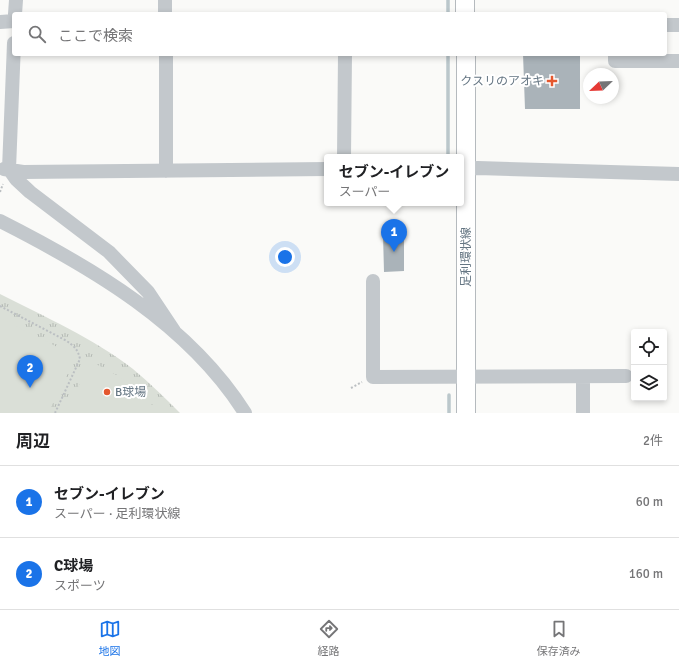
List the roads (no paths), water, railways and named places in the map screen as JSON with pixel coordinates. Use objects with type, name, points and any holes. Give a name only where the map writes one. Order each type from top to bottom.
[{"type":"main road","points":[[466,0],[466,12]]},
{"type":"main road","name":"足利環状線","points":[[463,154],[466,56]]},
{"type":"main road","name":"足利環状線","points":[[464,206],[466,413]]},
{"type":"street","points":[[15,12],[16,0]]},
{"type":"street","points":[[165,0],[165,12]]},
{"type":"street","points":[[0,22],[12,21]]},
{"type":"street","points":[[667,25],[679,25]]},
{"type":"street","points":[[5,169],[13,56]]},
{"type":"street","points":[[166,56],[166,171]]},
{"type":"street","points":[[344,154],[345,56]]},
{"type":"street","points":[[615,56],[615,61],[679,61]]},
{"type":"street","points":[[464,169],[478,168],[679,174]]},
{"type":"street","points":[[5,169],[22,172],[324,169]]},
{"type":"street","points":[[5,169],[30,192],[108,252],[148,292],[174,330]]},
{"type":"street","points":[[0,221],[50,246],[116,287],[174,330],[235,396],[245,413]]},
{"type":"street","points":[[373,281],[373,378],[626,376]]},
{"type":"street","points":[[583,377],[583,413]]},
{"type":"waterway","points":[[448,0],[448,12]]},
{"type":"waterway","points":[[448,56],[448,154]]},
{"type":"waterway","points":[[449,395],[449,413]]},
{"type":"place","name":"クスリのアオキ","points":[[552,81]]},
{"type":"place","name":"セブン-イレブン","points":[[394,252]]},
{"type":"place","name":"C球場","points":[[30,388]]},
{"type":"place","name":"B球場","points":[[107,392]]}]
